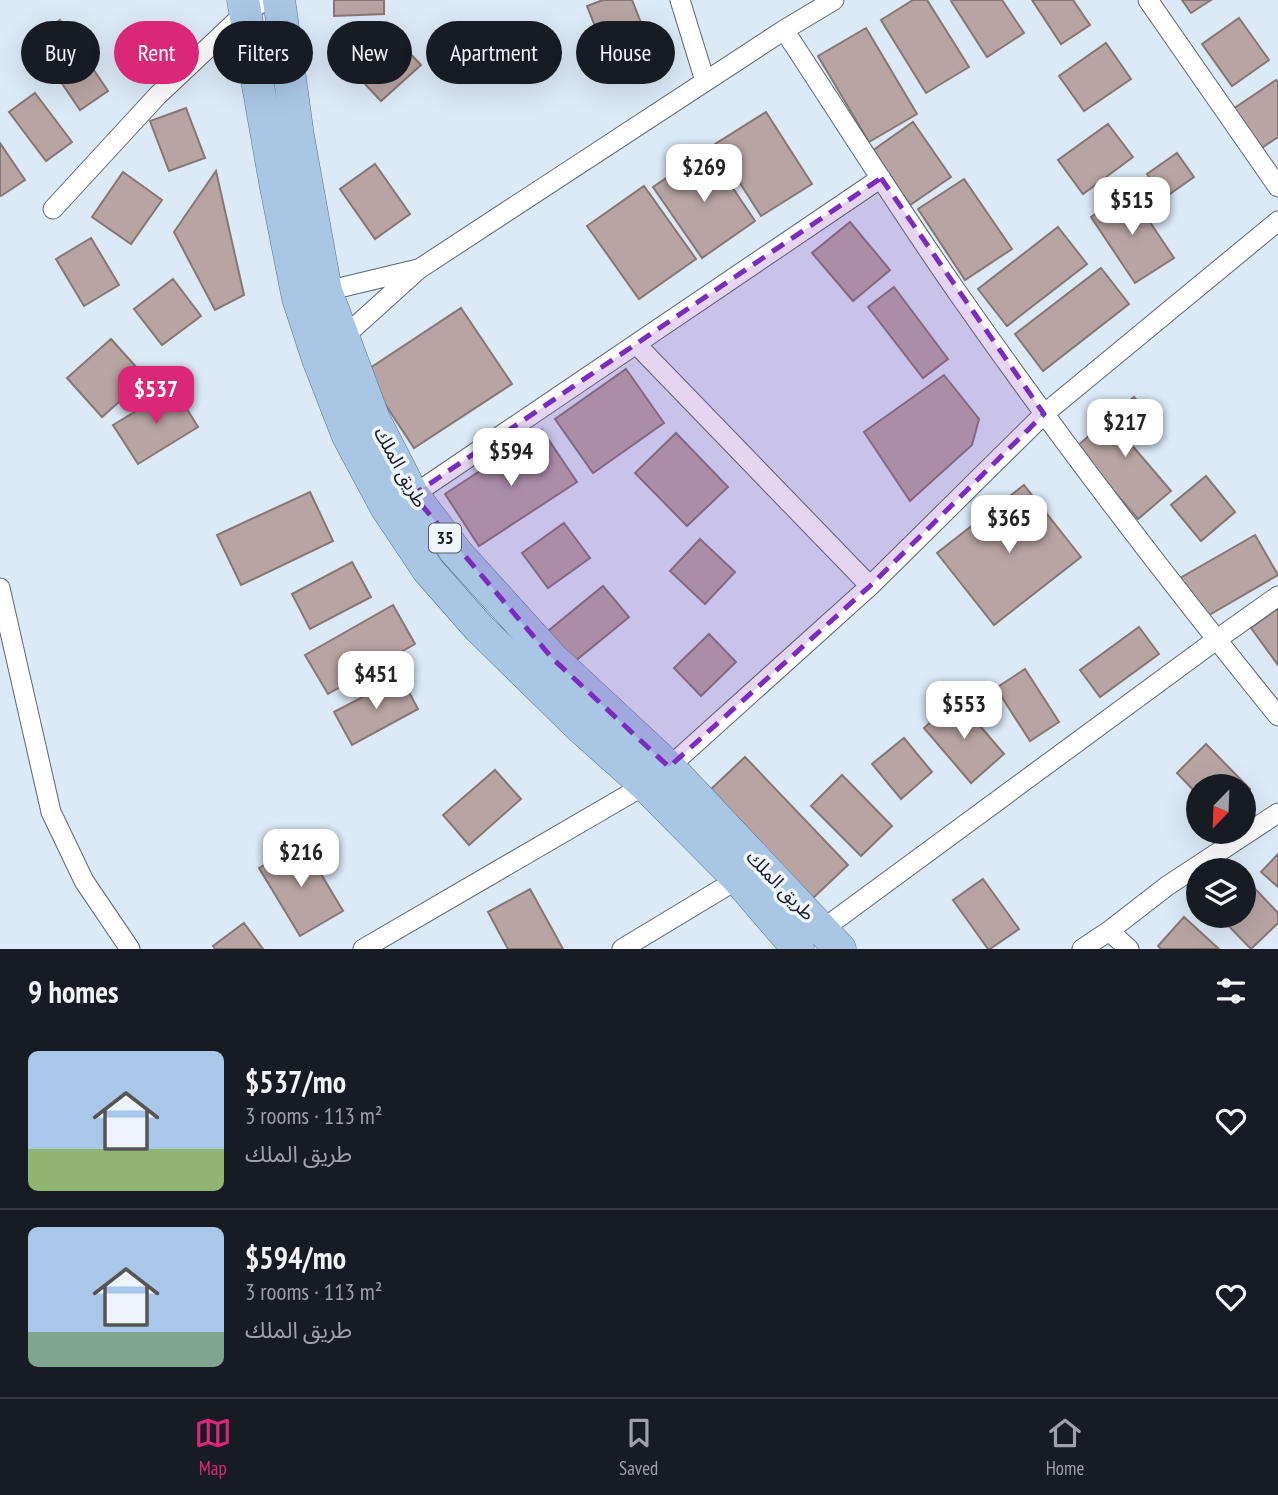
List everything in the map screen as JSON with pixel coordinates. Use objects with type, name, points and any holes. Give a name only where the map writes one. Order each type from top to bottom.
[{"type":"main road","name":"طريق الملك","points":[[279,0],[298,136],[318,359],[348,436],[386,507],[428,570],[479,628],[580,727],[657,776],[831,939]]},
{"type":"main road","name":"طريق الملك","points":[[252,4],[275,182],[312,295],[344,338],[374,419],[413,495],[457,553],[657,776],[738,879],[798,949]]},
{"type":"street","points":[[680,0],[705,81]]},
{"type":"street","points":[[318,359],[419,269],[705,81],[834,0]]},
{"type":"street","points":[[1148,0],[1278,187]]},
{"type":"street","points":[[53,209],[158,95],[252,4]]},
{"type":"street","points":[[784,30],[960,297],[1044,414],[1216,640],[1278,716]]},
{"type":"street","points":[[413,495],[881,178]]},
{"type":"street","points":[[363,949],[657,776],[870,586],[1044,414],[1278,220]]},
{"type":"street","points":[[312,295],[419,269]]},
{"type":"street","points":[[636,344],[870,586]]},
{"type":"street","points":[[0,588],[51,812],[84,881],[130,949]]},
{"type":"street","points":[[831,939],[1216,640],[1278,596]]},
{"type":"street","points":[[1082,949],[1167,886],[1278,813]]},
{"type":"street","points":[[622,949],[738,879]]},
{"type":"street","points":[[1109,931],[1129,949]]},
{"type":"highlighted area","points":[[881,178],[1044,414],[870,586],[669,767],[552,658],[413,495]]},
{"type":"building","points":[[334,0],[384,0],[384,14],[334,16]]},
{"type":"building","points":[[603,0],[632,0],[640,21],[593,21],[587,6]]},
{"type":"building","points":[[913,0],[927,0],[969,67],[926,93],[881,20]]},
{"type":"building","points":[[1002,0],[1024,33],[987,57],[951,1]]},
{"type":"building","points":[[1032,0],[1073,0],[1090,25],[1061,44]]},
{"type":"building","points":[[1182,0],[1211,0],[1191,13]]},
{"type":"building","points":[[1239,18],[1269,60],[1232,86],[1202,44]]},
{"type":"building","points":[[866,28],[917,114],[869,142],[818,56]]},
{"type":"building","points":[[1106,43],[1131,79],[1084,111],[1059,76]]},
{"type":"building","points":[[412,55],[421,65],[412,73]]},
{"type":"building","points":[[100,79],[108,91],[80,110],[62,84],[100,84]]},
{"type":"building","points":[[1276,80],[1278,137],[1257,151],[1230,111]]},
{"type":"building","points":[[365,84],[400,84],[381,101]]},
{"type":"building","points":[[35,93],[72,142],[46,161],[9,112]]},
{"type":"building","points":[[186,108],[205,158],[169,171],[150,121]]},
{"type":"building","points":[[766,112],[812,184],[761,216],[715,144]]},
{"type":"building","points":[[913,122],[951,177],[910,205],[872,151]]},
{"type":"building","points":[[1108,124],[1133,157],[1083,194],[1058,160]]},
{"type":"building","points":[[0,143],[25,180],[1,196],[0,195]]},
{"type":"building","points":[[707,150],[755,221],[702,258],[653,187]]},
{"type":"building","points":[[1177,153],[1194,177],[1164,198],[1147,174]]},
{"type":"building","points":[[375,164],[410,214],[375,239],[340,189]]},
{"type":"building","points":[[216,171],[244,295],[215,310],[174,232]]},
{"type":"building","points":[[123,172],[162,200],[131,244],[92,217]]},
{"type":"building","points":[[964,179],[1012,249],[965,280],[918,209]]},
{"type":"building","points":[[644,186],[696,259],[639,299],[587,226]]},
{"type":"building","points":[[1129,191],[1174,258],[1135,283],[1091,217]]},
{"type":"building","points":[[850,222],[890,270],[853,301],[812,253]]},
{"type":"building","points":[[1058,227],[1087,264],[1007,326],[978,289]]},
{"type":"building","points":[[91,238],[119,285],[84,306],[56,259]]},
{"type":"building","points":[[1101,268],[1129,304],[1043,371],[1015,334]]},
{"type":"building","points":[[173,279],[201,316],[162,345],[134,309]]},
{"type":"building","points":[[894,287],[948,359],[923,378],[868,307]]},
{"type":"building","points":[[461,308],[512,384],[414,448],[364,372]]},
{"type":"building","points":[[111,339],[146,378],[102,417],[67,378]]},
{"type":"building","points":[[626,369],[664,423],[593,473],[555,419]]},
{"type":"building","points":[[944,375],[979,419],[972,445],[910,501],[864,432]]},
{"type":"building","points":[[174,388],[198,427],[138,464],[113,425]]},
{"type":"building","points":[[1134,397],[1155,421],[1130,443],[1171,491],[1138,519],[1076,447]]},
{"type":"building","points":[[542,430],[577,482],[479,546],[445,494]]},
{"type":"building","points":[[676,433],[728,487],[687,526],[635,473]]},
{"type":"building","points":[[1206,476],[1235,512],[1201,541],[1171,505]]},
{"type":"building","points":[[1024,485],[1081,557],[994,625],[937,553]]},
{"type":"building","points":[[310,492],[333,541],[241,585],[217,535]]},
{"type":"building","points":[[564,523],[590,558],[548,588],[522,553]]},
{"type":"building","points":[[1255,535],[1278,575],[1204,618],[1180,578]]},
{"type":"building","points":[[700,539],[735,572],[705,604],[670,571]]},
{"type":"building","points":[[352,562],[371,597],[310,629],[292,594]]},
{"type":"building","points":[[603,586],[629,617],[574,662],[548,631]]},
{"type":"building","points":[[393,605],[415,644],[328,694],[305,655]]},
{"type":"building","points":[[1278,608],[1278,665],[1251,628]]},
{"type":"building","points":[[1139,627],[1159,654],[1100,697],[1080,670]]},
{"type":"building","points":[[709,634],[736,662],[701,696],[674,668]]},
{"type":"building","points":[[1025,669],[1059,722],[1030,741],[996,688]]},
{"type":"building","points":[[401,677],[418,709],[352,745],[334,712]]},
{"type":"building","points":[[957,699],[1004,754],[971,783],[924,728]]},
{"type":"building","points":[[904,738],[932,772],[901,799],[872,764]]},
{"type":"building","points":[[1206,744],[1235,774],[1186,774],[1186,782],[1177,773]]},
{"type":"building","points":[[745,757],[848,865],[812,899],[709,791]]},
{"type":"building","points":[[495,770],[521,799],[469,845],[443,815]]},
{"type":"building","points":[[842,775],[892,826],[861,856],[811,806]]},
{"type":"building","points":[[302,842],[343,911],[300,936],[259,868]]},
{"type":"building","points":[[1278,854],[1278,887],[1261,872]]},
{"type":"building","points":[[983,879],[1019,929],[990,949],[953,900]]},
{"type":"building","points":[[530,889],[563,949],[508,949],[488,912]]},
{"type":"building","points":[[1256,890],[1278,913],[1278,923],[1251,949],[1231,928],[1256,928]]},
{"type":"building","points":[[1184,917],[1186,928],[1196,928],[1219,949],[1161,949],[1158,946]]},
{"type":"building","points":[[244,923],[263,949],[215,949],[213,946]]}]
